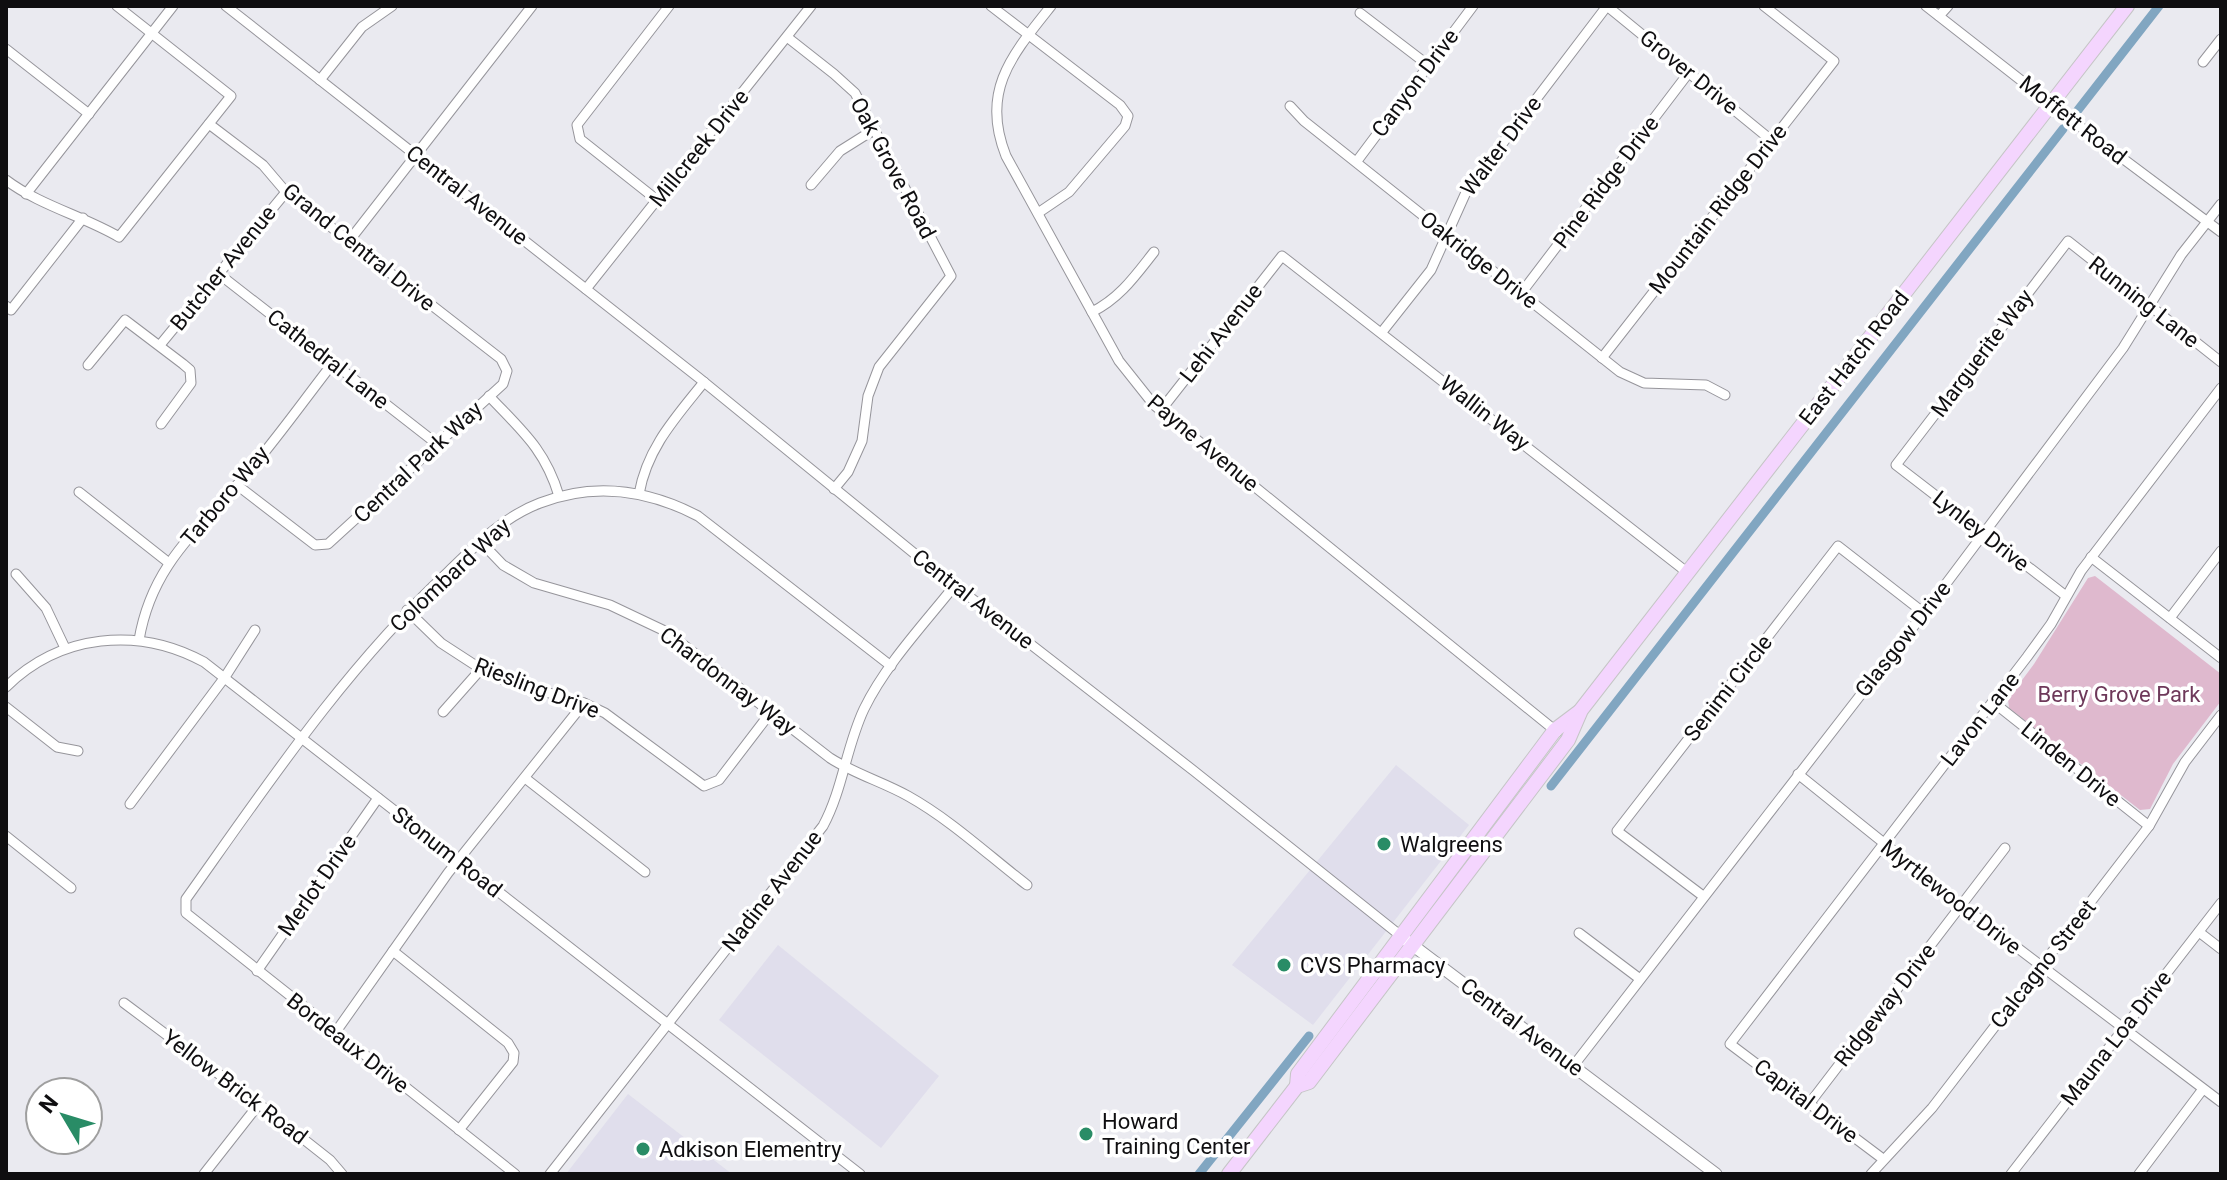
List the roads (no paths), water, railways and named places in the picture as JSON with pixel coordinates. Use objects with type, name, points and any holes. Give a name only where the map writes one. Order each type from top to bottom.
[{"type":"main road","name":"East Hatch Road","points":[[1406,941],[1555,730],[1581,710],[2127,6]]},
{"type":"main road","name":"East Hatch Road","points":[[1229,1174],[1297,1086],[1298,1074],[1568,740],[1581,710]]},
{"type":"street","points":[[6,180],[26,194],[119,237],[231,96],[117,6]]},
{"type":"street","points":[[26,194],[173,6]]},
{"type":"street","name":"Central Avenue","points":[[226,6],[1406,941],[1716,1174]]},
{"type":"street","points":[[238,15],[245,6]]},
{"type":"street","points":[[320,80],[362,27],[392,6]]},
{"type":"street","points":[[349,241],[532,6]]},
{"type":"street","points":[[657,200],[580,139],[576,130],[579,120],[669,6]]},
{"type":"street","name":"Millcreek Drive","points":[[586,289],[811,6]]},
{"type":"street","points":[[991,6],[1120,105],[1128,116],[1125,126],[1069,192],[1038,213]]},
{"type":"street","name":"Payne Avenue","points":[[1051,6],[1014,52],[1002,77],[996,118],[1006,156],[1125,371],[1161,410],[1568,740]]},
{"type":"street","name":"Canyon Drive","points":[[1357,161],[1473,6]]},
{"type":"street","name":"Grover Drive","points":[[1607,6],[1771,140]]},
{"type":"street","name":"Walter Drive","points":[[1382,332],[1431,270],[1467,190],[1607,6]]},
{"type":"street","name":"Mountain Ridge Drive","points":[[1602,358],[1834,61],[1764,6]]},
{"type":"street","name":"Moffett Road","points":[[1926,6],[2221,232]]},
{"type":"street","points":[[1939,16],[1948,6]]},
{"type":"street","points":[[1360,13],[1428,65]]},
{"type":"street","name":"Oak Grove Road","points":[[787,37],[855,93],[951,276],[879,367],[868,396],[862,441],[848,472],[834,489]]},
{"type":"street","points":[[2203,62],[2221,39]]},
{"type":"street","points":[[6,49],[89,114]]},
{"type":"street","name":"Pine Ridge Drive","points":[[1522,292],[1690,71]]},
{"type":"street","name":"Oakridge Drive","points":[[1290,106],[1304,121],[1620,372],[1644,383],[1706,385],[1725,395]]},
{"type":"street","name":"Grand Central Drive","points":[[209,124],[263,165],[286,192],[501,359],[507,371]]},
{"type":"street","points":[[811,185],[840,151],[875,129]]},
{"type":"street","name":"Butcher Avenue","points":[[160,345],[286,192]]},
{"type":"street","name":"Glasgow Drive","points":[[1574,1065],[1924,613],[2123,348],[2181,255],[2221,204]]},
{"type":"street","points":[[8,308],[83,218]]},
{"type":"street","name":"Running Lane","points":[[2068,241],[2221,362]]},
{"type":"street","name":"Marguerite Way","points":[[1896,465],[2068,241]]},
{"type":"street","points":[[1092,312],[1105,306],[1125,289],[1154,252]]},
{"type":"street","name":"Wallin Way","points":[[1282,256],[1688,573]]},
{"type":"street","name":"Lehi Avenue","points":[[1161,410],[1282,256]]},
{"type":"street","name":"Cathedral Lane","points":[[219,274],[437,444]]},
{"type":"street","points":[[88,365],[125,320],[160,345],[190,370],[191,375],[191,383],[161,424]]},
{"type":"street","name":"Tarboro Way","points":[[139,640],[149,600],[169,563],[201,521],[237,485],[333,363]]},
{"type":"street","name":"Central Park Way","points":[[237,485],[315,545],[332,542],[503,384],[507,371]]},
{"type":"street","points":[[639,494],[654,448],[704,382]]},
{"type":"street","name":"Lavon Lane","points":[[1730,1044],[1993,702],[2051,624],[2091,557],[2221,388]]},
{"type":"street","points":[[489,396],[536,444],[549,467],[559,496]]},
{"type":"street","name":"Lynley Drive","points":[[1896,465],[2066,596]]},
{"type":"street","name":"Colombard Way","points":[[184,909],[186,899],[300,737],[407,610],[480,541],[525,509],[559,496],[600,490],[639,494],[679,506],[698,516],[891,666]]},
{"type":"street","points":[[79,492],[169,563]]},
{"type":"street","name":"Chardonnay Way","points":[[480,541],[503,565],[534,583],[610,605],[667,632],[845,768],[889,786],[924,806],[1027,885]]},
{"type":"street","name":"Senimi Circle","points":[[1703,896],[1617,831],[1838,546],[1924,613]]},
{"type":"street","points":[[2170,618],[2221,551]]},
{"type":"street","points":[[2091,557],[2221,658]]},
{"type":"street","points":[[16,574],[46,608],[65,648]]},
{"type":"street","name":"Nadine Avenue","points":[[550,1174],[823,826],[836,798],[864,708],[891,666],[955,585]]},
{"type":"street","name":"Riesling Drive","points":[[407,610],[441,643],[481,669],[524,687],[584,703],[620,723],[704,786],[719,780],[771,712]]},
{"type":"street","points":[[130,804],[225,677],[255,630]]},
{"type":"street","name":"Stonum Road","points":[[6,687],[28,668],[65,648],[104,639],[139,640],[189,654],[225,677],[860,1174]]},
{"type":"street","points":[[443,712],[481,669]]},
{"type":"street","name":"Linden Drive","points":[[1993,702],[2149,826]]},
{"type":"street","points":[[335,1033],[448,873],[584,703]]},
{"type":"street","points":[[6,707],[57,747],[78,751]]},
{"type":"street","name":"Calcagno Street","points":[[1871,1174],[1927,1115],[2149,826],[2176,777],[2221,717]]},
{"type":"street","name":"Myrtlewood Drive","points":[[1798,774],[1882,844],[2221,1102]]},
{"type":"street","points":[[525,778],[645,872]]},
{"type":"street","name":"Merlot Drive","points":[[257,971],[378,798]]},
{"type":"street","points":[[6,836],[71,888]]},
{"type":"street","name":"Ridgeway Drive","points":[[1809,1104],[2005,848]]},
{"type":"street","name":"Mauna Loa Drive","points":[[2011,1174],[2221,903]]},
{"type":"street","name":"Bordeaux Drive","points":[[184,909],[189,918],[515,1174]]},
{"type":"street","points":[[2199,932],[2221,949]]},
{"type":"street","points":[[1579,933],[1640,979]]},
{"type":"street","points":[[393,951],[508,1043],[514,1053],[513,1062],[459,1130]]},
{"type":"street","name":"Yellow Brick Road","points":[[124,1003],[259,1104],[330,1160],[342,1174]]},
{"type":"street","name":"Capital Drive","points":[[1730,1044],[1883,1159]]},
{"type":"street","points":[[2139,1174],[2203,1089]]},
{"type":"street","points":[[204,1174],[259,1104]]},
{"type":"waterway","points":[[2078,110],[2159,6]]},
{"type":"waterway","points":[[1551,786],[2063,129]]},
{"type":"waterway","points":[[1199,1174],[1309,1036]]},
{"type":"place","name":"Walgreens","points":[[1384,844]]},
{"type":"place","name":"CVS Pharmacy","points":[[1284,965]]},
{"type":"place","name":"Howard Training Center","points":[[1086,1134]]},
{"type":"place","name":"Adkison Elementry","points":[[643,1149]]},
{"type":"park label","name":"Berry Grove Park","points":[[2119,694]]}]
